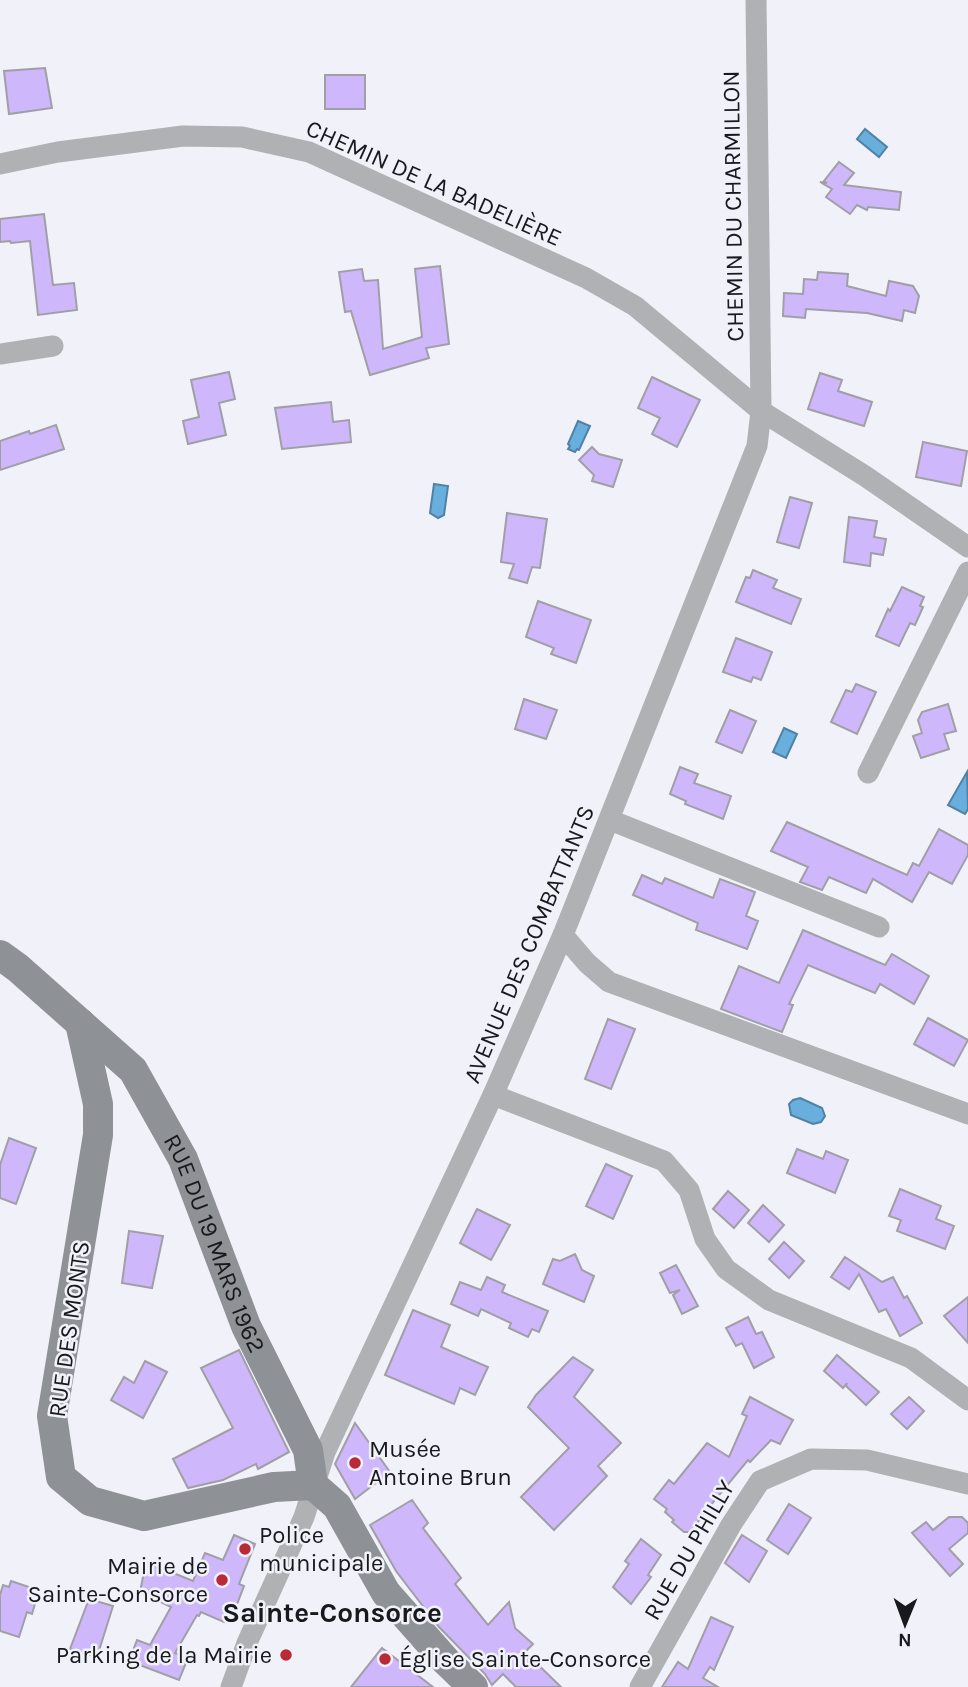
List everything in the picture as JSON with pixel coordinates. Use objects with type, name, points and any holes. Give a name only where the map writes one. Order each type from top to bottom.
[{"type":"street","name":"CHEMIN DU CHARMILLON","points":[[756,0],[761,411]]},
{"type":"street","name":"CHEMIN DE LA BADELIÈRE","points":[[0,164],[58,152],[183,136],[242,137],[309,152],[586,278],[635,306],[761,411],[865,476],[968,547]]},
{"type":"street","points":[[0,354],[53,346]]},
{"type":"street","name":"AVENUE DES COMBATTANTS","points":[[231,1687],[247,1643],[304,1517],[325,1452],[493,1095],[563,935],[757,446],[761,411]]},
{"type":"street","points":[[868,773],[968,572]]},
{"type":"street","points":[[610,820],[879,926]]},
{"type":"street","points":[[563,935],[587,963],[609,982],[968,1114]]},
{"type":"street","points":[[0,955],[80,1023]]},
{"type":"street","name":"RUE DU 19 MARS 1962","points":[[80,1023],[133,1070],[183,1159],[246,1326],[308,1450],[313,1485]]},
{"type":"street","name":"RUE DES MONTS","points":[[80,1023],[98,1112],[95,1164],[52,1416],[61,1477],[90,1501],[144,1516],[275,1487],[313,1485]]},
{"type":"street","points":[[98,1112],[116,1093],[130,1089],[146,1090]]},
{"type":"street","points":[[493,1095],[664,1161],[688,1190],[705,1239],[726,1269],[769,1300],[911,1358],[968,1400]]},
{"type":"street","name":"RUE DU PHILLY","points":[[640,1687],[731,1525],[760,1480],[811,1459],[867,1460],[968,1485]]},
{"type":"street","points":[[313,1485],[337,1506],[386,1593],[446,1661],[474,1687]]},
{"type":"water","points":[[865,129],[887,147],[879,157],[857,139]]},
{"type":"water","points":[[578,421],[590,426],[579,450],[575,452],[568,449],[568,444]]},
{"type":"water","points":[[434,484],[448,486],[444,515],[438,518],[430,513]]},
{"type":"water","points":[[784,728],[797,734],[786,758],[773,752]]},
{"type":"water","points":[[967,772],[968,809],[965,814],[948,805]]},
{"type":"water","points":[[800,1098],[822,1108],[825,1116],[821,1122],[813,1124],[791,1115],[789,1104]]},
{"type":"building","points":[[45,68],[52,108],[9,114],[4,71]]},
{"type":"building","points":[[325,75],[365,75],[365,109],[325,109]]},
{"type":"building","points":[[839,162],[854,173],[844,185],[901,192],[899,210],[868,207],[867,210],[857,205],[850,214],[826,197],[832,189],[820,182],[827,183],[824,181]]},
{"type":"building","points":[[44,214],[53,285],[74,283],[77,310],[38,315],[30,241],[0,242],[0,219]]},
{"type":"building","points":[[440,266],[449,344],[426,348],[429,358],[370,375],[351,311],[345,312],[339,272],[362,269],[364,281],[378,280],[383,349],[422,337],[415,269]]},
{"type":"building","points":[[818,272],[848,274],[847,286],[886,296],[889,281],[913,286],[919,296],[915,313],[904,310],[902,321],[867,313],[806,309],[805,318],[783,316],[784,293],[803,294],[804,279],[817,280]]},
{"type":"building","points":[[229,372],[235,399],[219,403],[226,435],[188,444],[183,421],[199,417],[191,380]]},
{"type":"building","points":[[820,373],[842,380],[838,391],[872,402],[864,426],[808,409]]},
{"type":"building","points":[[652,377],[700,400],[677,447],[652,434],[660,418],[638,408]]},
{"type":"building","points":[[331,402],[333,422],[349,420],[351,442],[282,449],[275,408]]},
{"type":"building","points":[[56,425],[64,449],[0,470],[0,441]]},
{"type":"building","points":[[923,442],[967,451],[961,486],[916,477]]},
{"type":"building","points":[[592,447],[599,454],[622,460],[613,487],[592,481],[594,475],[579,460]]},
{"type":"building","points":[[790,497],[812,503],[799,548],[777,542]]},
{"type":"building","points":[[507,513],[547,519],[540,568],[532,567],[527,583],[509,578],[514,564],[501,562]]},
{"type":"building","points":[[849,517],[877,521],[874,537],[886,539],[883,555],[871,553],[870,566],[844,562]]},
{"type":"building","points":[[753,570],[777,580],[773,588],[801,599],[791,624],[736,602],[746,577],[750,578]]},
{"type":"building","points":[[902,587],[924,597],[920,606],[923,607],[915,625],[910,623],[899,646],[876,636]]},
{"type":"building","points":[[538,601],[591,620],[576,663],[551,654],[554,648],[526,637]]},
{"type":"building","points":[[736,638],[772,652],[761,680],[753,677],[751,682],[723,672]]},
{"type":"building","points":[[856,684],[876,692],[857,734],[831,722],[846,690],[852,692]]},
{"type":"building","points":[[524,699],[557,710],[546,739],[515,729]]},
{"type":"building","points":[[948,704],[956,731],[944,734],[949,749],[921,758],[913,736],[922,733],[918,720],[922,712]]},
{"type":"building","points":[[730,710],[756,721],[742,753],[716,742]]},
{"type":"building","points":[[680,767],[698,774],[694,783],[731,796],[723,819],[685,804],[686,801],[670,794]]},
{"type":"building","points":[[787,822],[907,875],[913,863],[919,866],[939,829],[968,845],[968,855],[952,884],[929,872],[912,902],[873,879],[866,893],[829,877],[822,890],[800,882],[808,867],[771,851]]},
{"type":"building","points":[[642,875],[662,884],[665,878],[713,898],[720,879],[755,892],[746,916],[758,921],[747,949],[696,930],[698,923],[633,895]]},
{"type":"building","points":[[803,930],[885,965],[892,954],[929,976],[914,1004],[880,984],[875,993],[808,965],[789,1004],[793,1005],[782,1032],[721,1009],[739,966],[779,983]]},
{"type":"building","points":[[928,1018],[968,1040],[954,1066],[914,1044]]},
{"type":"building","points":[[608,1019],[635,1029],[611,1089],[585,1079]]},
{"type":"building","points":[[9,1138],[36,1148],[16,1204],[0,1198],[0,1165]]},
{"type":"building","points":[[797,1149],[823,1159],[826,1151],[848,1160],[835,1193],[787,1173]]},
{"type":"building","points":[[606,1164],[632,1176],[613,1219],[586,1206]]},
{"type":"building","points":[[900,1189],[941,1206],[936,1219],[954,1226],[945,1249],[897,1231],[901,1220],[889,1216]]},
{"type":"building","points":[[728,1191],[749,1210],[734,1228],[713,1209]]},
{"type":"building","points":[[763,1205],[784,1225],[769,1242],[748,1223]]},
{"type":"building","points":[[477,1209],[510,1225],[491,1260],[460,1243]]},
{"type":"building","points":[[129,1231],[163,1236],[152,1288],[122,1283]]},
{"type":"building","points":[[784,1242],[804,1261],[789,1278],[769,1259]]},
{"type":"building","points":[[575,1254],[582,1270],[594,1276],[584,1302],[543,1284],[553,1259],[560,1261]]},
{"type":"building","points":[[845,1257],[882,1282],[893,1277],[922,1323],[900,1336],[886,1309],[879,1312],[859,1274],[849,1289],[831,1277]]},
{"type":"building","points":[[676,1265],[698,1306],[682,1314],[673,1295],[680,1290],[670,1293],[660,1273]]},
{"type":"building","points":[[487,1277],[505,1285],[502,1292],[548,1311],[539,1332],[532,1329],[528,1337],[509,1328],[511,1323],[481,1309],[478,1316],[451,1304],[460,1282],[481,1290]]},
{"type":"building","points":[[968,1297],[968,1343],[944,1316]]},
{"type":"building","points":[[413,1310],[450,1325],[441,1347],[488,1367],[475,1395],[460,1388],[454,1404],[385,1375]]},
{"type":"building","points":[[748,1317],[756,1334],[762,1332],[774,1357],[754,1368],[742,1343],[736,1346],[726,1328]]},
{"type":"building","points":[[239,1350],[289,1452],[258,1469],[256,1464],[223,1480],[188,1488],[173,1459],[233,1428],[201,1368]]},
{"type":"building","points":[[837,1355],[879,1392],[866,1405],[846,1386],[847,1383],[843,1388],[824,1371]]},
{"type":"building","points":[[573,1357],[593,1370],[574,1397],[621,1443],[598,1466],[607,1476],[554,1530],[521,1497],[569,1448],[528,1407]]},
{"type":"building","points":[[145,1361],[167,1372],[143,1418],[111,1400],[124,1377],[134,1383]]},
{"type":"building","points":[[750,1397],[793,1420],[780,1444],[771,1440],[750,1462],[748,1460],[691,1532],[684,1532],[672,1522],[674,1520],[665,1512],[667,1509],[654,1499],[669,1480],[674,1484],[707,1443],[729,1457],[747,1416],[742,1414]]},
{"type":"building","points":[[909,1397],[924,1411],[907,1429],[891,1414]]},
{"type":"building","points":[[355,1423],[390,1472],[355,1499],[335,1464]]},
{"type":"building","points":[[412,1500],[428,1523],[423,1528],[461,1578],[455,1584],[488,1625],[509,1602],[515,1628],[533,1644],[525,1652],[561,1687],[516,1687],[503,1674],[492,1685],[485,1674],[439,1627],[396,1571],[370,1525]]},
{"type":"building","points":[[789,1504],[811,1518],[788,1554],[767,1540]]},
{"type":"building","points":[[949,1517],[962,1517],[968,1523],[968,1533],[949,1549],[963,1564],[950,1576],[912,1533],[926,1522],[933,1530]]},
{"type":"building","points":[[234,1535],[255,1544],[239,1584],[244,1586],[236,1607],[231,1605],[224,1622],[201,1612],[197,1615],[175,1653],[188,1658],[179,1680],[129,1661],[137,1640],[150,1645],[171,1607],[140,1592],[146,1562],[193,1581],[205,1553],[223,1560]]},
{"type":"building","points":[[742,1535],[767,1551],[749,1582],[725,1563]]},
{"type":"building","points":[[641,1539],[661,1555],[648,1575],[651,1577],[631,1604],[613,1587],[629,1564],[625,1561]]},
{"type":"building","points":[[11,1581],[32,1588],[37,1597],[32,1614],[27,1612],[19,1637],[0,1631],[0,1595],[3,1585],[9,1587]]},
{"type":"building","points":[[89,1599],[113,1606],[97,1657],[70,1649]]},
{"type":"building","points":[[711,1617],[733,1627],[714,1670],[710,1667],[703,1678],[718,1687],[662,1687],[678,1662],[688,1669]]},
{"type":"building","name":"Église Sainte-Consorce","points":[[382,1648],[433,1687],[351,1687]]},
{"type":"place","name":"Musée Antoine Brun","points":[[355,1463]]},
{"type":"place","name":"Police municipale","points":[[245,1549]]},
{"type":"place","name":"Mairie de Sainte-Consorce","points":[[222,1580]]},
{"type":"place","name":"Parking de la Mairie","points":[[286,1655]]},
{"type":"place","name":"Église Sainte-Consorce","points":[[385,1659]]},
{"type":"district","name":"Sainte-Consorce","points":[[332,1612]]}]
